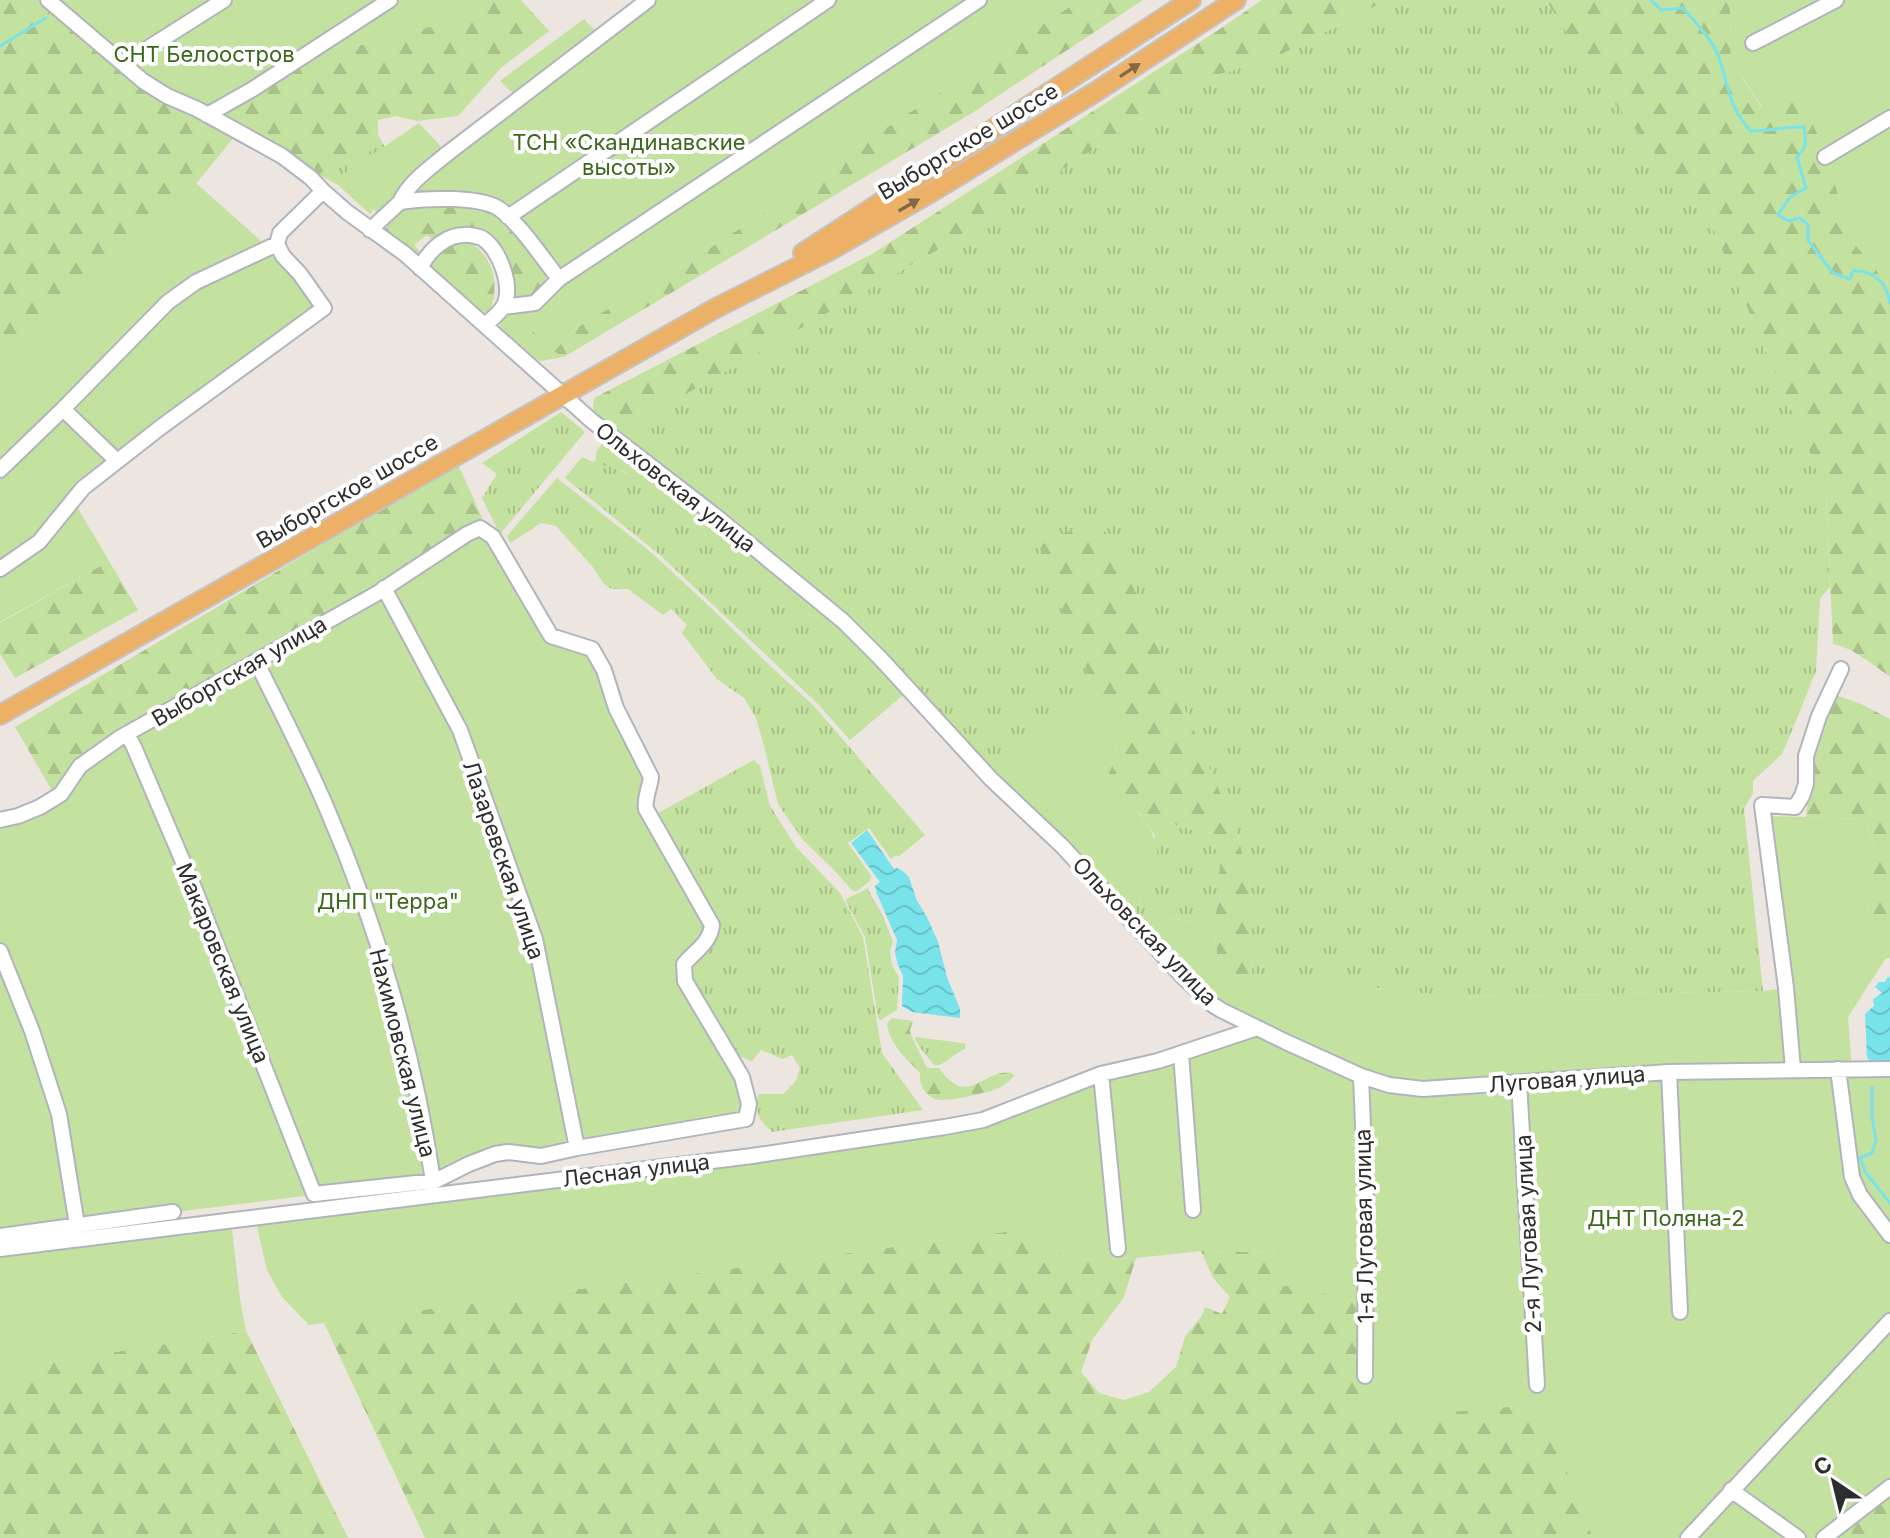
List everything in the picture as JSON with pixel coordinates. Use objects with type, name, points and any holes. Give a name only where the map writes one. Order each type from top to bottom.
[{"type":"main road","name":"Выборгское шоссе","points":[[716,308],[1191,0]]},
{"type":"main road","name":"Выборгское шоссе","points":[[0,715],[716,308],[829,251],[930,193],[1097,91],[1236,0]]},
{"type":"street","name":"Ольховская улица","points":[[48,0],[64,6],[143,81],[282,156],[312,178],[347,212],[405,254],[562,396],[843,621],[982,770],[1105,890],[1182,976],[1213,1005],[1257,1028]]},
{"type":"street","points":[[125,65],[224,0]]},
{"type":"street","points":[[207,115],[253,89],[390,0]]},
{"type":"street","points":[[370,230],[400,202],[416,180],[448,153],[648,0]]},
{"type":"street","points":[[508,217],[828,0]]},
{"type":"street","points":[[503,307],[535,303],[559,279],[957,6],[979,0]]},
{"type":"street","points":[[1753,43],[1836,0]]},
{"type":"street","points":[[1825,157],[1890,118]]},
{"type":"street","points":[[0,569],[39,542],[83,488],[324,308],[277,244],[280,233],[323,191]]},
{"type":"street","points":[[400,202],[471,199],[498,208],[559,279]]},
{"type":"street","points":[[420,268],[427,254],[447,239],[462,235],[480,237],[490,245],[501,261],[507,287],[503,307],[485,325]]},
{"type":"street","points":[[0,470],[168,302],[196,282],[277,244]]},
{"type":"street","points":[[63,409],[117,461]]},
{"type":"street","name":"Выборгская улица","points":[[0,820],[40,807],[61,794],[80,766],[127,734],[384,588],[480,528],[493,537],[551,636],[592,649],[604,670],[616,708],[651,777],[646,809],[712,925],[707,941],[684,964],[685,981],[742,1077],[749,1104],[746,1119],[577,1148]]},
{"type":"street","name":"Лазаревская улица","points":[[384,588],[460,730],[535,939],[577,1148]]},
{"type":"street","name":"Нахимовская улица","points":[[256,661],[327,808],[367,912],[399,1019],[424,1119],[433,1181]]},
{"type":"street","points":[[1793,1069],[1786,988],[1762,805],[1795,807],[1802,796],[1806,784],[1806,756],[1819,716],[1841,669]]},
{"type":"street","name":"Макаровская улица","points":[[127,734],[195,890],[314,1194],[433,1181]]},
{"type":"street","points":[[0,951],[32,1031],[59,1114],[77,1225]]},
{"type":"street","name":"Лесная улица","points":[[0,1249],[752,1156],[945,1127],[983,1120],[1101,1074],[1158,1061],[1257,1028]]},
{"type":"street","name":"Луговая улица","points":[[1257,1028],[1361,1076],[1389,1085],[1423,1089],[1669,1072],[1890,1069]]},
{"type":"street","points":[[1181,1054],[1193,1210]]},
{"type":"street","points":[[1838,1069],[1852,1177],[1860,1195],[1890,1235]]},
{"type":"street","points":[[1669,1072],[1680,1312]]},
{"type":"street","points":[[1101,1074],[1118,1249]]},
{"type":"street","name":"1-я Луговая улица","points":[[1361,1076],[1366,1201],[1365,1376]]},
{"type":"street","name":"2-я Луговая улица","points":[[1519,1083],[1537,1385]]},
{"type":"street","points":[[433,1181],[495,1154],[508,1152],[541,1156],[577,1148]]},
{"type":"street","points":[[0,1236],[173,1212]]},
{"type":"street","points":[[1688,1538],[1890,1321]]},
{"type":"street","points":[[1824,1538],[1890,1487]]},
{"type":"street","points":[[1731,1490],[1798,1538]]},
{"type":"green space","points":[[0,0],[48,0],[293,63],[447,22],[473,0],[521,0],[549,31],[501,68],[458,116],[417,121],[396,116],[378,120],[378,135],[385,147],[378,146],[356,160],[329,167],[315,178],[239,131],[178,206],[0,371]]},
{"type":"green space","name":"СНТ Белоостров","points":[[48,0],[473,0],[447,22],[293,63],[211,115],[167,96]]},
{"type":"green space","name":"ТСН «Скандинавские высоты»","points":[[646,0],[1080,0],[848,153],[810,183],[576,328],[554,351],[521,321],[521,307],[557,277],[501,211],[416,200],[403,231],[398,232],[388,227],[374,209],[338,178],[419,123],[447,153],[518,98],[500,81],[584,19],[599,35]]},
{"type":"green space","points":[[1080,0],[1143,0],[972,113],[564,357],[554,351],[576,328],[810,183],[848,153]]},
{"type":"green space","points":[[1262,0],[1387,0],[1276,57],[1200,80],[941,248],[651,414],[620,443],[646,463],[640,470],[638,480],[631,481],[625,472],[596,460],[596,452],[609,435],[592,421],[594,398],[872,254]]},
{"type":"green space","points":[[1387,0],[1546,0],[1598,83],[1711,224],[1826,490],[1830,587],[1820,598],[1816,671],[1782,754],[1753,781],[1753,793],[1744,809],[1763,991],[1457,997],[1252,974],[1250,940],[1254,906],[1238,835],[1135,591],[1100,521],[1081,529],[1044,566],[1054,578],[1098,697],[991,777],[908,691],[850,740],[818,704],[660,555],[565,478],[582,457],[627,474],[620,443],[651,414],[941,248],[1200,80],[1276,57]]},
{"type":"green space","points":[[1546,0],[1730,0],[1731,60],[1761,107],[1796,89],[1821,141],[1854,243],[1890,287],[1890,676],[1856,653],[1833,644],[1826,490],[1711,224],[1598,83]]},
{"type":"green space","points":[[1730,0],[1890,0],[1890,287],[1854,243],[1821,141],[1796,89],[1762,107],[1731,60]]},
{"type":"green space","points":[[378,145],[385,147],[339,178],[374,209],[370,214],[338,185],[318,174],[329,167],[356,160]]},
{"type":"green space","points":[[196,183],[260,240],[271,256],[300,274],[324,308],[73,500],[109,561],[0,622],[0,371],[178,206]]},
{"type":"green space","points":[[416,200],[501,211],[558,277],[535,303],[514,305],[482,234],[438,244],[427,235],[414,245],[424,256],[420,260],[381,231],[388,227],[398,232]]},
{"type":"green space","points":[[464,238],[474,244],[492,269],[495,289],[490,311],[479,309],[427,266],[428,258]]},
{"type":"green space","points":[[509,302],[521,307],[554,351],[564,357],[540,361],[520,352],[499,328]]},
{"type":"green space","points":[[561,412],[585,432],[500,534],[482,498],[497,474],[482,463]]},
{"type":"green space","points":[[458,464],[488,531],[54,794],[15,727]]},
{"type":"green space","points":[[557,478],[653,554],[814,706],[925,835],[898,857],[896,855],[891,859],[869,828],[848,843],[872,877],[853,891],[803,840],[778,804],[756,718],[744,698],[717,679],[682,633],[687,625],[671,609],[663,615],[628,589],[612,589],[604,584],[556,526],[541,523],[510,543],[507,536]]},
{"type":"green space","points":[[1100,521],[1135,591],[1238,835],[1254,906],[1250,940],[1252,974],[1219,977],[1214,922],[1222,886],[1219,873],[1221,858],[1206,834],[1140,814],[1106,778],[1123,732],[1098,697],[1087,673],[1079,641],[1061,609],[1054,578],[1044,566],[1040,547],[1060,535]]},
{"type":"green space","name":"ДНП \"Терра\"","points":[[480,528],[551,636],[592,649],[651,777],[645,804],[712,925],[691,955],[685,981],[732,1057],[746,1119],[580,1147],[508,1152],[439,1179],[0,1236],[0,818],[40,807],[80,766]]},
{"type":"green space","points":[[109,561],[138,610],[15,678],[0,654],[0,623]]},
{"type":"green space","points":[[1832,694],[1859,703],[1890,719],[1890,940],[1879,934],[1868,912],[1867,884],[1875,846],[1864,819],[1806,817],[1812,753]]},
{"type":"green space","name":"ДНТ Поляна-2","points":[[1098,697],[1123,732],[1106,778],[1149,828],[1157,852],[1154,875],[1133,911],[1136,917],[1214,922],[1219,977],[1252,974],[1457,997],[1786,988],[1767,816],[1864,819],[1875,847],[1867,885],[1868,912],[1879,934],[1890,940],[1890,958],[1886,958],[1848,1017],[1852,1069],[1890,1069],[1890,1487],[1824,1538],[1593,1538],[1540,1404],[1364,1420],[1366,1301],[1280,1285],[1280,1253],[1201,1251],[1136,1258],[1070,1260],[1027,1229],[309,1325],[282,1297],[267,1270],[255,1218],[945,1127],[1219,1041],[1240,1020],[1221,1010],[991,777]]},
{"type":"green space","points":[[754,760],[760,766],[770,806],[796,847],[840,893],[863,937],[882,1053],[923,1110],[772,1132],[758,1115],[759,1094],[783,1094],[796,1081],[800,1068],[792,1055],[783,1059],[761,1050],[752,1061],[736,1055],[685,981],[653,816]]},
{"type":"green space","points":[[1140,814],[1206,834],[1221,858],[1219,873],[1222,886],[1214,922],[1136,917],[1133,911],[1142,899],[1155,836]]},
{"type":"green space","points":[[867,888],[893,941],[890,951],[892,965],[899,977],[897,1010],[881,1020],[878,1018],[865,937],[845,900]]},
{"type":"green space","points":[[892,1018],[913,1021],[911,1035],[927,1068],[939,1068],[959,1086],[967,1087],[1002,1073],[1012,1073],[1014,1076],[999,1088],[976,1095],[935,1099],[923,1089],[920,1073],[891,1038],[887,1023]]},
{"type":"green space","points":[[916,1037],[962,1043],[965,1048],[940,1065],[934,1065]]},
{"type":"green space","points":[[231,1221],[246,1331],[40,1364],[0,1382],[0,1249]]},
{"type":"green space","points":[[1027,1229],[1070,1260],[1136,1258],[1124,1297],[1092,1340],[1081,1372],[1099,1393],[1124,1400],[1149,1392],[1176,1367],[1185,1337],[1205,1307],[1222,1314],[1230,1297],[1213,1278],[1201,1251],[1281,1253],[1366,1301],[1365,1419],[1541,1404],[1593,1538],[425,1538],[324,1323]]},
{"type":"green space","points":[[246,1331],[348,1538],[0,1538],[0,1382],[40,1364]]},
{"type":"green space","points":[[1890,1487],[1890,1538],[1824,1538]]},
{"type":"water","points":[[867,830],[894,869],[903,871],[909,877],[917,901],[938,942],[960,1009],[960,1018],[912,1012],[902,1006],[903,976],[895,953],[897,940],[877,894],[875,886],[880,882],[851,843]]},
{"type":"water","points":[[1888,976],[1890,1062],[1874,1063],[1867,1058],[1865,1014],[1874,1006],[1873,999],[1882,993],[1875,987],[1879,982],[1885,982]]},
{"type":"waterway","points":[[1651,0],[1661,10],[1683,8],[1707,36],[1718,55],[1737,113],[1751,131],[1804,127],[1805,144],[1797,157],[1806,188],[1789,198],[1778,215],[1789,221],[1800,218],[1808,225],[1808,240],[1833,273],[1850,279],[1853,271],[1873,275],[1883,284],[1890,303]]},
{"type":"waterway","points":[[0,46],[46,18]]},
{"type":"waterway","points":[[1872,1087],[1876,1141],[1872,1153],[1860,1158],[1866,1173],[1890,1203]]}]
